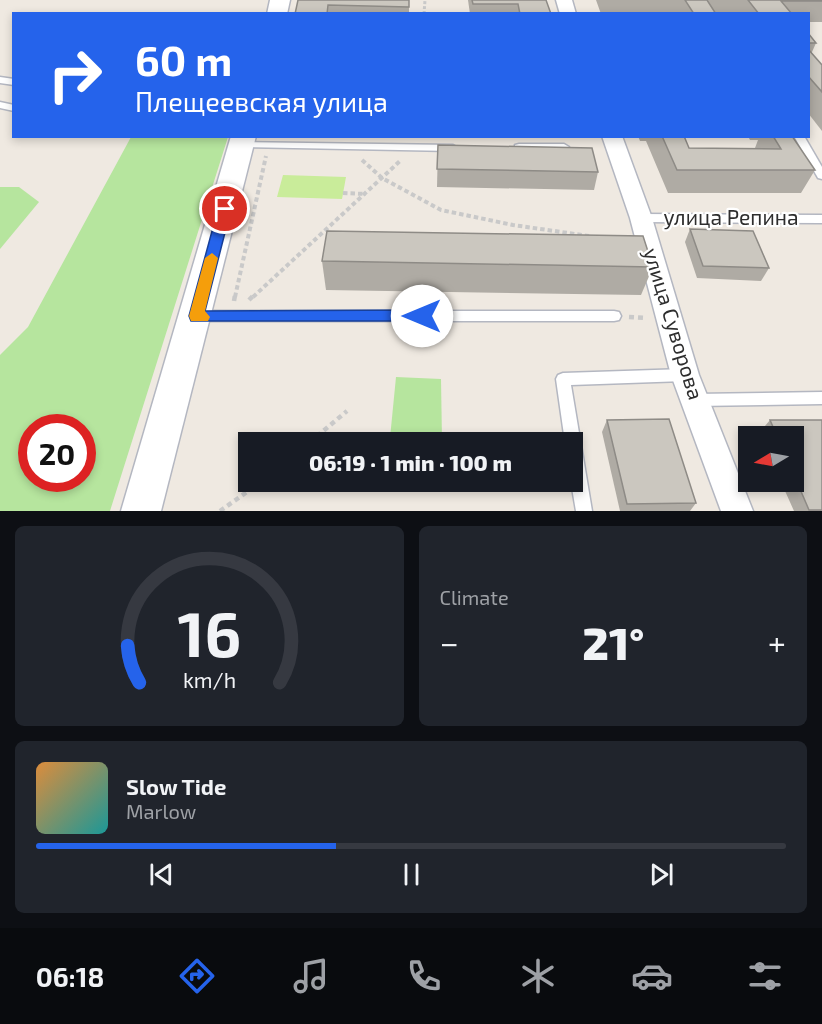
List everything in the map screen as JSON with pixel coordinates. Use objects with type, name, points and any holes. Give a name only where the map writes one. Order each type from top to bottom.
[{"type":"street","name":"улица Суворова","points":[[613,138],[641,218],[685,375],[737,511]]},
{"type":"street","points":[[141,511],[196,316],[251,143]]},
{"type":"lane","points":[[800,138],[822,177]]},
{"type":"lane","points":[[251,143],[374,141],[411,147],[468,148]]},
{"type":"lane","points":[[502,147],[523,142],[564,147]]},
{"type":"lane","name":"улица Репина","points":[[641,218],[822,219]]},
{"type":"lane","points":[[196,316],[614,316]]},
{"type":"lane","points":[[571,432],[562,379],[685,375]]},
{"type":"lane","points":[[695,400],[822,398]]},
{"type":"lane","points":[[581,492],[584,511]]},
{"type":"path","points":[[230,316],[251,143]]},
{"type":"path","points":[[230,316],[366,194],[411,147]]},
{"type":"path","points":[[359,157],[382,178],[441,210],[513,225],[594,236]]},
{"type":"path","points":[[343,193],[366,194]]},
{"type":"path","points":[[614,316],[669,320]]},
{"type":"path","points":[[322,432],[347,411]]},
{"type":"path","points":[[220,511],[247,492]]},
{"type":"green space","points":[[130,138],[228,138],[110,511],[0,511],[0,355],[28,327]]},
{"type":"green space","points":[[283,175],[346,177],[342,199],[277,197]]},
{"type":"green space","points":[[0,187],[19,187],[39,202],[0,249]]},
{"type":"green space","points":[[396,377],[441,379],[442,432],[391,432]]},
{"type":"building","points":[[298,0],[409,0],[409,7],[328,5],[327,12],[295,12]]},
{"type":"building","points":[[472,0],[546,0],[550,12],[520,12],[518,4],[473,4]]},
{"type":"building","points":[[685,0],[707,0],[715,12],[693,12]]},
{"type":"building","points":[[748,0],[822,0],[781,1],[790,12],[757,12]]},
{"type":"building","points":[[810,51],[822,65],[822,92],[810,78]]},
{"type":"building","points":[[663,138],[685,138],[689,148],[781,149],[774,138],[793,138],[815,170],[677,170]]},
{"type":"building","points":[[438,145],[592,148],[598,172],[437,169]]},
{"type":"building","points":[[690,229],[753,231],[769,268],[703,266]]},
{"type":"building","points":[[327,231],[643,236],[653,267],[322,261]]},
{"type":"building","points":[[669,419],[696,503],[627,504],[607,420]]},
{"type":"building","points":[[770,420],[822,420],[822,510],[809,510],[801,492],[804,492],[804,426],[773,426]]},
{"type":"slow traffic","points":[[203,317],[196,316],[212,258]]},
{"type":"route","points":[[225,209],[196,316],[422,316]]}]
